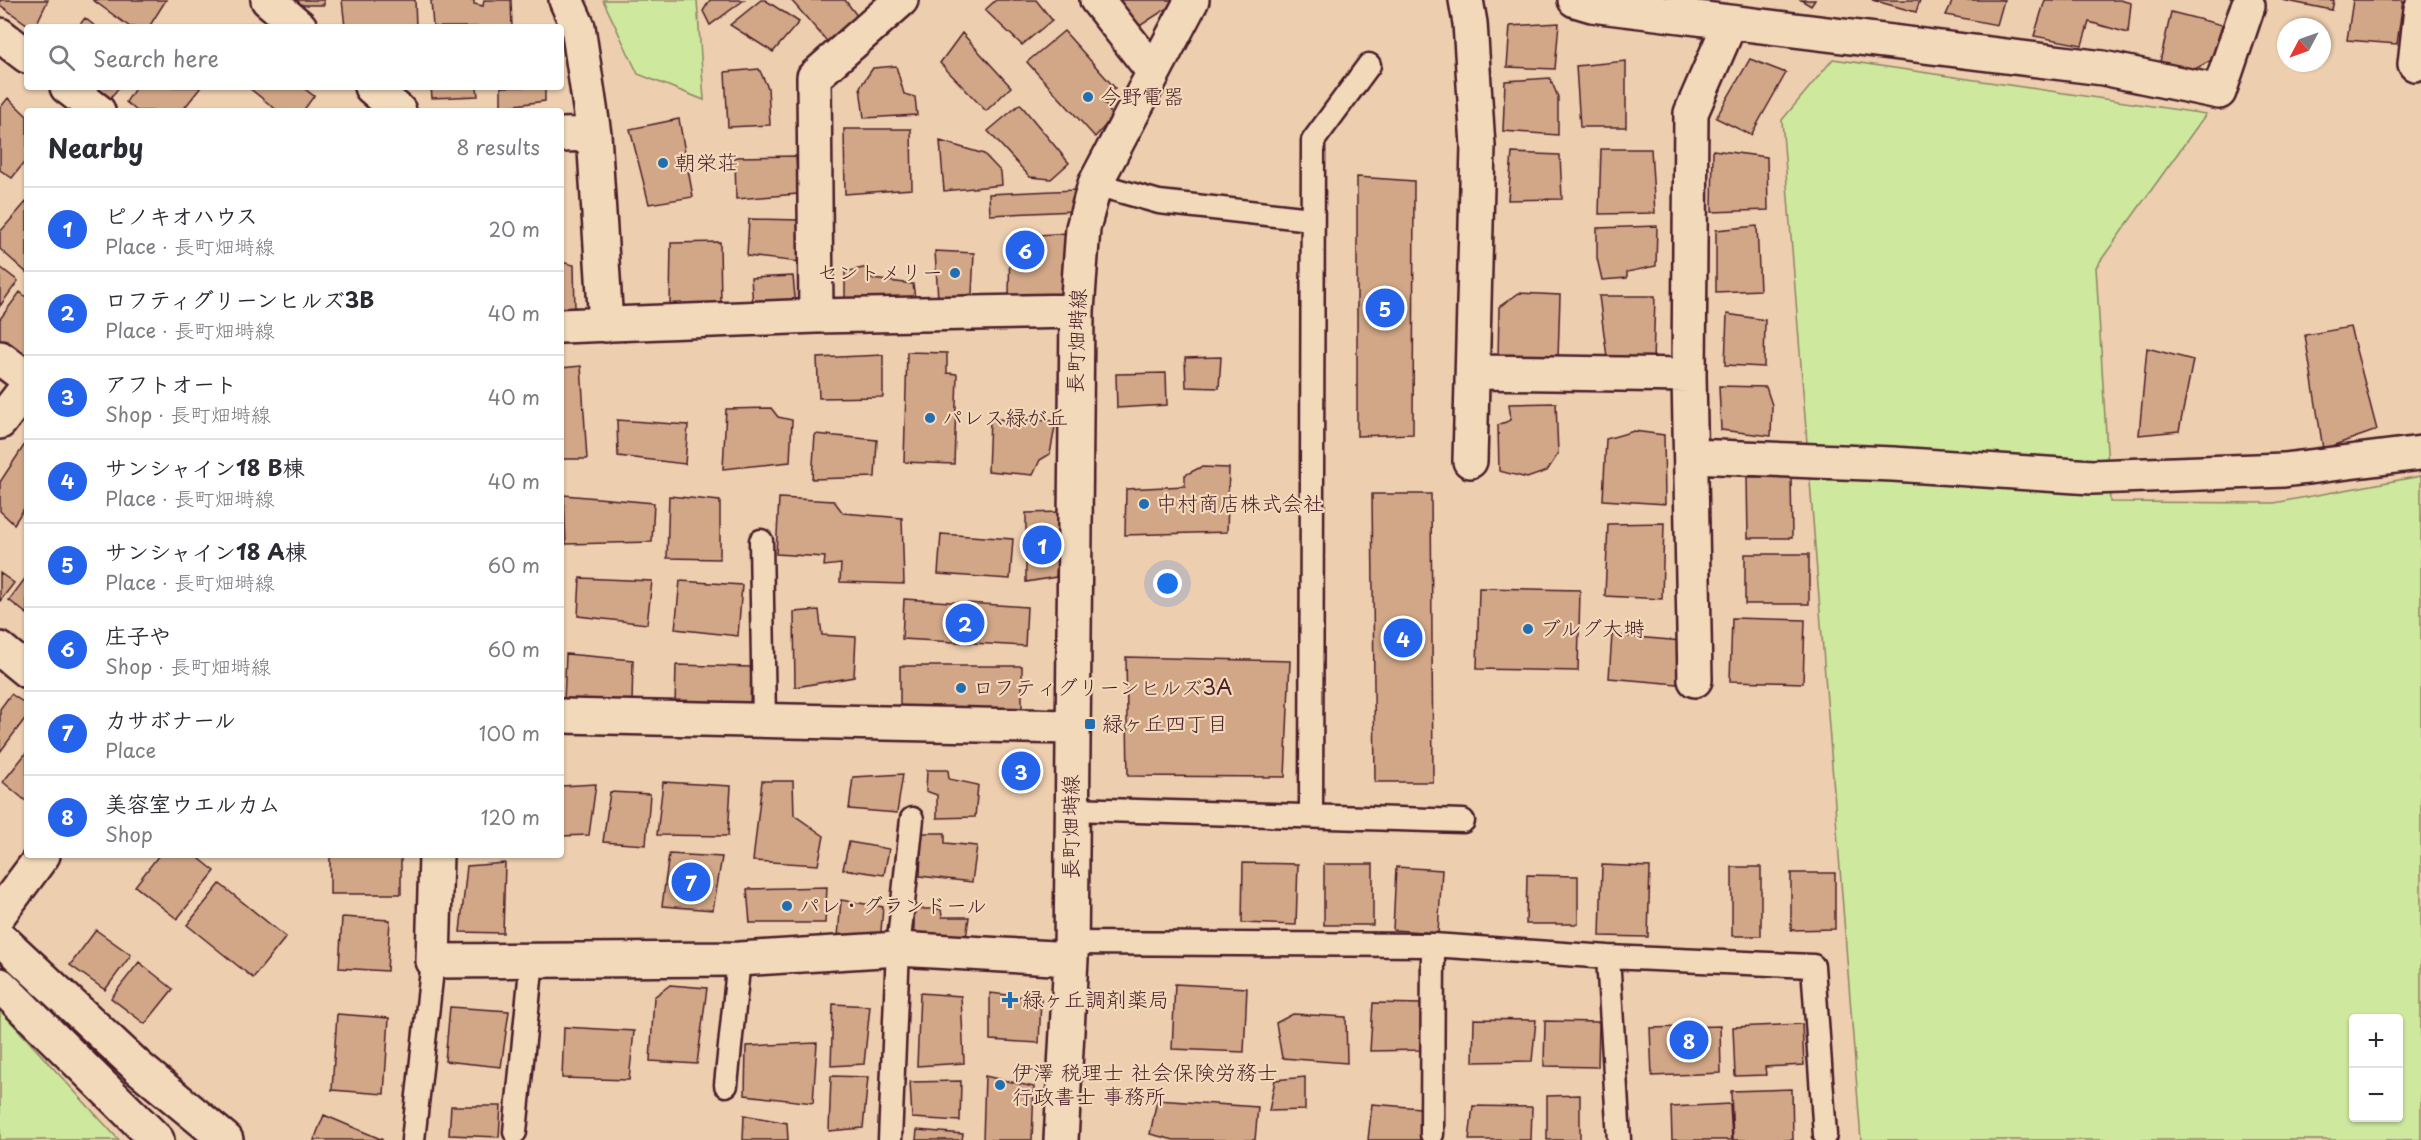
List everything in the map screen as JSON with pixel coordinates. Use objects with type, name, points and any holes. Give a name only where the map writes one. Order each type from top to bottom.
[{"type":"street","points":[[268,0],[296,24]]},
{"type":"street","points":[[566,0],[578,27],[594,134],[606,325]]},
{"type":"street","points":[[816,316],[814,77],[901,0]]},
{"type":"street","points":[[1097,0],[1153,71]]},
{"type":"street","name":"長町畑塒線","points":[[1061,1140],[1071,951],[1077,311],[1083,228],[1095,184],[1192,0]]},
{"type":"street","points":[[1466,0],[1470,23],[1478,146],[1470,461]]},
{"type":"street","points":[[1575,0],[1592,5],[2103,68],[2220,92],[2242,2]]},
{"type":"street","points":[[2415,64],[2421,9]]},
{"type":"street","points":[[1695,680],[1689,375],[1690,113],[1730,22]]},
{"type":"street","points":[[0,35],[24,54]]},
{"type":"street","points":[[71,90],[94,108]]},
{"type":"street","points":[[374,90],[396,108]]},
{"type":"street","points":[[564,135],[594,134]]},
{"type":"street","points":[[564,326],[816,316],[1077,311]]},
{"type":"street","points":[[0,358],[24,376]]},
{"type":"street","points":[[1473,372],[1689,375]]},
{"type":"street","points":[[0,422],[24,391]]},
{"type":"street","points":[[1691,456],[1893,464],[2092,477],[2284,470],[2421,453]]},
{"type":"street","points":[[0,649],[24,669]]},
{"type":"street","points":[[564,716],[1072,727]]},
{"type":"street","points":[[0,913],[41,858]]},
{"type":"street","points":[[436,858],[433,961],[739,959],[898,949],[1071,951]]},
{"type":"street","points":[[0,938],[139,1068],[226,1140]]},
{"type":"street","points":[[0,985],[157,1140]]},
{"type":"lane","points":[[1311,815],[1313,141],[1369,65]]},
{"type":"lane","points":[[1095,184],[1159,202],[1311,219]]},
{"type":"lane","points":[[761,541],[764,721]]},
{"type":"lane","points":[[1071,809],[1463,821]]},
{"type":"lane","points":[[890,1140],[898,949],[912,819]]},
{"type":"lane","points":[[1071,951],[1433,945],[1608,957],[1813,966],[1825,1135]]},
{"type":"lane","points":[[1432,1134],[1433,945]]},
{"type":"lane","points":[[1608,957],[1618,1140]]},
{"type":"lane","points":[[515,1131],[532,959]]},
{"type":"lane","points":[[726,1085],[739,959]]},
{"type":"lane","points":[[413,1140],[433,961]]},
{"type":"green space","points":[[603,0],[697,0],[704,100],[638,74]]},
{"type":"green space","points":[[1833,59],[2206,114],[2096,267],[2110,502],[2274,503],[2421,476],[2421,1140],[1861,1140],[1782,120]]},
{"type":"green space","points":[[0,1010],[119,1140],[0,1140]]},
{"type":"building","points":[[0,0],[48,0],[36,24],[27,24],[0,5]]},
{"type":"building","points":[[93,0],[166,0],[151,24],[126,24]]},
{"type":"building","points":[[293,0],[324,0],[324,5],[299,5]]},
{"type":"building","points":[[342,0],[415,0],[416,24],[345,24]]},
{"type":"building","points":[[431,0],[474,0],[474,4],[483,6],[484,0],[511,0],[512,24],[433,24]]},
{"type":"building","points":[[710,0],[744,0],[710,25],[703,11]]},
{"type":"building","points":[[761,0],[765,0],[799,22],[773,52],[730,25]]},
{"type":"building","points":[[791,0],[845,0],[861,21],[832,47]]},
{"type":"building","points":[[996,0],[1036,0],[1052,20],[1022,45],[985,10]]},
{"type":"building","points":[[1113,0],[1173,0],[1175,3],[1135,29]]},
{"type":"building","points":[[1801,0],[1815,0],[1811,6]]},
{"type":"building","points":[[1872,0],[1920,0],[1916,12]]},
{"type":"building","points":[[1953,0],[2004,0],[1997,25],[1946,15]]},
{"type":"building","points":[[2045,0],[2120,0],[2131,3],[2128,33],[2089,22],[2082,45],[2034,36]]},
{"type":"building","points":[[2282,0],[2334,0],[2332,10]]},
{"type":"building","points":[[2353,0],[2403,0],[2397,44],[2347,40]]},
{"type":"building","points":[[2171,12],[2222,25],[2217,57],[2188,73],[2160,62]]},
{"type":"building","points":[[85,18],[92,24],[80,24]]},
{"type":"building","points":[[1559,23],[1555,69],[1507,67],[1510,26]]},
{"type":"building","points":[[1064,31],[1115,88],[1103,100],[1113,117],[1095,137],[1027,62]]},
{"type":"building","points":[[962,33],[1011,87],[986,111],[940,63]]},
{"type":"building","points":[[1750,59],[1786,73],[1751,135],[1716,118]]},
{"type":"building","points":[[1626,61],[1626,127],[1580,127],[1576,66]]},
{"type":"building","points":[[896,66],[904,94],[915,97],[917,115],[864,118],[860,87],[873,68]]},
{"type":"building","points":[[759,69],[768,88],[770,125],[728,127],[725,72]]},
{"type":"building","points":[[1550,78],[1558,97],[1558,135],[1503,131],[1505,81]]},
{"type":"building","points":[[99,90],[117,90],[110,99]]},
{"type":"building","points":[[134,90],[199,90],[184,108],[133,108],[126,102]]},
{"type":"building","points":[[252,90],[306,90],[314,96],[305,108],[274,108]]},
{"type":"building","points":[[431,90],[477,90],[478,96],[432,98]]},
{"type":"building","points":[[501,90],[545,90],[545,101],[501,107]]},
{"type":"building","points":[[8,98],[24,113],[24,163],[12,178],[0,170],[0,108]]},
{"type":"building","points":[[1020,104],[1069,163],[1051,179],[1030,177],[988,131]]},
{"type":"building","name":"朝栄荘","points":[[679,119],[693,197],[649,204],[630,129]]},
{"type":"building","points":[[844,129],[911,129],[912,189],[845,194]]},
{"type":"building","points":[[940,141],[984,154],[1001,172],[1002,185],[944,191]]},
{"type":"building","points":[[1601,149],[1651,149],[1655,213],[1599,214]]},
{"type":"building","points":[[1713,150],[1767,157],[1768,210],[1712,212]]},
{"type":"building","points":[[1512,153],[1560,155],[1562,199],[1508,200]]},
{"type":"building","points":[[796,156],[798,194],[736,199],[735,157]]},
{"type":"building","points":[[1357,177],[1414,181],[1413,434],[1357,436]]},
{"type":"building","points":[[1075,190],[1075,211],[990,215],[989,194]]},
{"type":"building","points":[[24,204],[24,270],[0,249],[0,232]]},
{"type":"building","points":[[749,219],[800,220],[800,262],[747,256]]},
{"type":"building","points":[[1657,226],[1656,266],[1627,272],[1627,278],[1602,280],[1597,258],[1597,228]]},
{"type":"building","points":[[1757,226],[1760,290],[1716,292],[1716,230]]},
{"type":"building","points":[[1067,233],[1069,284],[1054,300],[1009,298],[1010,237]]},
{"type":"building","points":[[720,242],[721,307],[670,306],[671,243]]},
{"type":"building","name":"セントメリー","points":[[935,251],[974,253],[972,294],[938,299]]},
{"type":"building","points":[[564,263],[574,265],[575,311],[564,311]]},
{"type":"building","points":[[0,267],[18,281],[0,306]]},
{"type":"building","points":[[868,267],[872,279],[913,284],[916,305],[845,307],[845,272]]},
{"type":"building","points":[[793,276],[796,308],[753,306],[751,278]]},
{"type":"building","points":[[20,292],[24,295],[24,362],[0,343],[0,319]]},
{"type":"building","points":[[1519,293],[1560,295],[1558,359],[1498,362],[1499,307]]},
{"type":"building","points":[[1599,296],[1655,296],[1653,363],[1607,357]]},
{"type":"building","points":[[1727,314],[1765,320],[1764,367],[1725,365]]},
{"type":"building","points":[[2350,327],[2377,430],[2323,449],[2305,335]]},
{"type":"building","points":[[2147,348],[2193,360],[2179,431],[2139,435]]},
{"type":"building","name":"パレス緑が丘","points":[[907,352],[947,353],[947,373],[957,374],[954,464],[904,462]]},
{"type":"building","points":[[883,355],[883,397],[819,398],[817,358]]},
{"type":"building","points":[[1221,357],[1219,388],[1186,387],[1185,358]]},
{"type":"building","points":[[581,366],[587,459],[564,459],[564,368]]},
{"type":"building","points":[[1166,373],[1167,405],[1117,408],[1116,374]]},
{"type":"building","points":[[1719,386],[1766,387],[1772,405],[1771,436],[1721,430]]},
{"type":"building","points":[[1556,403],[1558,454],[1547,471],[1527,478],[1499,471],[1498,425],[1511,420],[1509,404]]},
{"type":"building","points":[[771,408],[778,417],[792,420],[790,462],[723,469],[726,409]]},
{"type":"building","points":[[990,419],[1056,421],[1050,454],[1040,460],[1033,475],[988,471]]},
{"type":"building","points":[[617,420],[688,425],[685,464],[618,456]]},
{"type":"building","points":[[1634,431],[1664,435],[1665,504],[1603,500],[1606,439]]},
{"type":"building","points":[[815,434],[877,440],[875,477],[812,479]]},
{"type":"building","points":[[24,446],[24,509],[14,524],[0,511],[0,482]]},
{"type":"building","points":[[1201,467],[1229,468],[1227,532],[1125,535],[1126,489],[1185,486],[1185,475]]},
{"type":"building","points":[[1791,476],[1792,538],[1748,538],[1747,477]]},
{"type":"building","points":[[1372,494],[1431,494],[1433,782],[1375,782]]},
{"type":"building","points":[[564,495],[654,503],[652,542],[566,544]]},
{"type":"building","points":[[669,496],[720,501],[720,559],[667,558]]},
{"type":"building","points":[[779,498],[834,501],[843,513],[902,518],[904,584],[840,582],[841,564],[824,566],[825,557],[776,554]]},
{"type":"building","points":[[1061,512],[1056,577],[1026,582],[1026,513]]},
{"type":"building","points":[[1664,523],[1662,599],[1605,596],[1608,524]]},
{"type":"building","points":[[941,534],[1013,539],[1010,579],[938,574]]},
{"type":"building","points":[[1745,554],[1809,554],[1809,604],[1745,604]]},
{"type":"building","points":[[0,573],[14,583],[0,601]]},
{"type":"building","points":[[580,578],[652,581],[647,624],[578,616]]},
{"type":"building","points":[[24,580],[24,612],[9,600]]},
{"type":"building","points":[[680,581],[742,585],[738,636],[675,629]]},
{"type":"building","name":"ブルグ大塒","points":[[1479,588],[1580,590],[1578,671],[1477,669]]},
{"type":"building","points":[[904,599],[1027,607],[1025,646],[902,639]]},
{"type":"building","points":[[819,610],[822,635],[856,637],[854,677],[795,687],[794,612]]},
{"type":"building","points":[[1732,618],[1805,620],[1803,683],[1730,681]]},
{"type":"building","points":[[1612,635],[1682,641],[1677,684],[1609,678]]},
{"type":"building","points":[[566,654],[633,660],[632,704],[564,702]]},
{"type":"building","points":[[1126,657],[1290,661],[1285,777],[1128,776]]},
{"type":"building","points":[[676,665],[751,667],[750,709],[675,707]]},
{"type":"building","name":"ロフティグリーンヒルズ3A","points":[[900,666],[1022,666],[1022,710],[900,710]]},
{"type":"building","points":[[11,694],[24,703],[24,720],[0,752],[0,709]]},
{"type":"building","points":[[24,756],[24,800],[3,782]]},
{"type":"building","points":[[927,770],[948,770],[949,779],[978,785],[975,817],[937,818],[937,795],[926,791]]},
{"type":"building","points":[[903,774],[897,813],[849,809],[853,777]]},
{"type":"building","points":[[762,781],[793,781],[794,815],[824,836],[818,865],[753,861]]},
{"type":"building","points":[[663,782],[731,786],[728,836],[657,835]]},
{"type":"building","points":[[596,784],[589,835],[564,836],[564,786]]},
{"type":"building","points":[[610,792],[650,794],[646,845],[603,842]]},
{"type":"building","points":[[922,833],[945,833],[945,843],[977,846],[972,882],[920,876]]},
{"type":"building","points":[[849,842],[889,849],[884,875],[843,869]]},
{"type":"building","points":[[669,854],[722,857],[713,910],[662,906]]},
{"type":"building","points":[[157,858],[199,858],[215,871],[177,919],[135,886]]},
{"type":"building","points":[[330,858],[401,858],[401,894],[330,894]]},
{"type":"building","points":[[505,863],[503,933],[460,932],[467,866]]},
{"type":"building","points":[[1243,863],[1298,864],[1296,925],[1242,923]]},
{"type":"building","points":[[1324,864],[1373,864],[1373,925],[1324,925]]},
{"type":"building","points":[[1602,865],[1650,867],[1648,937],[1600,936]]},
{"type":"building","points":[[1396,867],[1442,870],[1438,933],[1393,930]]},
{"type":"building","points":[[1732,867],[1761,867],[1761,936],[1732,936]]},
{"type":"building","points":[[1791,873],[1835,873],[1835,929],[1791,930]]},
{"type":"building","points":[[1527,875],[1578,876],[1578,924],[1526,924]]},
{"type":"building","points":[[220,884],[286,937],[253,978],[187,925]]},
{"type":"building","name":"パレ・グランドール","points":[[827,887],[825,923],[750,923],[747,889]]},
{"type":"building","points":[[841,900],[883,907],[880,943],[838,937]]},
{"type":"building","points":[[914,909],[941,909],[942,917],[969,917],[965,945],[914,940]]},
{"type":"building","points":[[342,917],[390,920],[387,971],[339,968]]},
{"type":"building","points":[[96,930],[131,955],[105,990],[70,965]]},
{"type":"building","points":[[139,962],[173,989],[145,1024],[111,998]]},
{"type":"building","points":[[1175,984],[1247,988],[1244,1052],[1172,1049]]},
{"type":"building","points":[[670,985],[707,988],[697,1064],[650,1061],[654,997]]},
{"type":"building","points":[[920,993],[961,996],[964,1063],[917,1066]]},
{"type":"building","points":[[990,993],[1041,999],[1039,1043],[990,1040]]},
{"type":"building","points":[[1373,1003],[1422,1004],[1421,1050],[1370,1051]]},
{"type":"building","points":[[833,1004],[870,1006],[864,1064],[831,1066]]},
{"type":"building","points":[[450,1007],[509,1011],[501,1067],[445,1061]]},
{"type":"building","points":[[337,1014],[389,1018],[384,1094],[332,1090]]},
{"type":"building","points":[[1293,1014],[1346,1017],[1347,1063],[1282,1058],[1276,1023]]},
{"type":"building","points":[[1474,1019],[1536,1020],[1532,1061],[1473,1062]]},
{"type":"building","points":[[1545,1021],[1599,1022],[1598,1067],[1544,1066]]},
{"type":"building","points":[[1802,1024],[1804,1065],[1765,1067],[1766,1075],[1735,1076],[1733,1027]]},
{"type":"building","points":[[1720,1026],[1721,1073],[1652,1076],[1650,1028]]},
{"type":"building","points":[[564,1027],[634,1031],[629,1080],[562,1078]]},
{"type":"building","points":[[817,1043],[813,1103],[745,1095],[746,1046]]},
{"type":"building","points":[[831,1076],[868,1077],[863,1128],[829,1131]]},
{"type":"building","points":[[985,1076],[1034,1087],[1032,1140],[983,1140]]},
{"type":"building","points":[[1305,1077],[1305,1110],[1269,1111],[1275,1080]]},
{"type":"building","points":[[961,1081],[960,1121],[912,1118],[910,1082]]},
{"type":"building","points":[[1792,1089],[1793,1140],[1733,1140],[1731,1091]]},
{"type":"building","points":[[1580,1095],[1580,1140],[1547,1140],[1547,1096]]},
{"type":"building","points":[[1157,1100],[1258,1107],[1255,1140],[1174,1140],[1150,1134]]},
{"type":"building","points":[[1372,1104],[1420,1108],[1420,1140],[1368,1140]]},
{"type":"building","points":[[1730,1104],[1732,1140],[1672,1140],[1671,1107]]},
{"type":"building","points":[[451,1106],[501,1106],[499,1137],[449,1135]]},
{"type":"building","points":[[1473,1106],[1532,1107],[1531,1140],[1469,1140]]},
{"type":"building","points":[[324,1115],[383,1140],[314,1140]]},
{"type":"building","points":[[744,1115],[787,1123],[788,1140],[743,1140]]},
{"type":"building","points":[[917,1130],[963,1134],[962,1140],[916,1140]]},
{"type":"place","name":"今野電器","points":[[1088,97]]},
{"type":"place","name":"朝栄荘","points":[[663,163]]},
{"type":"place","name":"庄子や","points":[[1025,250]]},
{"type":"place","name":"セントメリー","points":[[955,273]]},
{"type":"place","name":"サンシャイン18 A棟","points":[[1385,308]]},
{"type":"place","name":"パレス緑が丘","points":[[930,418]]},
{"type":"place","name":"中村商店株式会社","points":[[1144,504]]},
{"type":"place","name":"ピノキオハウス","points":[[1042,545]]},
{"type":"place","name":"ロフティグリーンヒルズ3B","points":[[965,623]]},
{"type":"place","name":"ブルグ大塒","points":[[1528,629]]},
{"type":"place","name":"サンシャイン18 B棟","points":[[1403,638]]},
{"type":"place","name":"ロフティグリーンヒルズ3A","points":[[961,688]]},
{"type":"place","name":"緑ヶ丘四丁目","points":[[1090,724]]},
{"type":"place","name":"アフトオート","points":[[1021,771]]},
{"type":"place","name":"カサボナール","points":[[691,882]]},
{"type":"place","name":"パレ・グランドール","points":[[787,906]]},
{"type":"place","name":"緑ヶ丘調剤薬局","points":[[1010,1000]]},
{"type":"place","name":"美容室ウエルカム","points":[[1689,1040]]},
{"type":"place","name":"伊澤 税理士 社会保険労務士 行政書士 事務所","points":[[1000,1085]]}]
